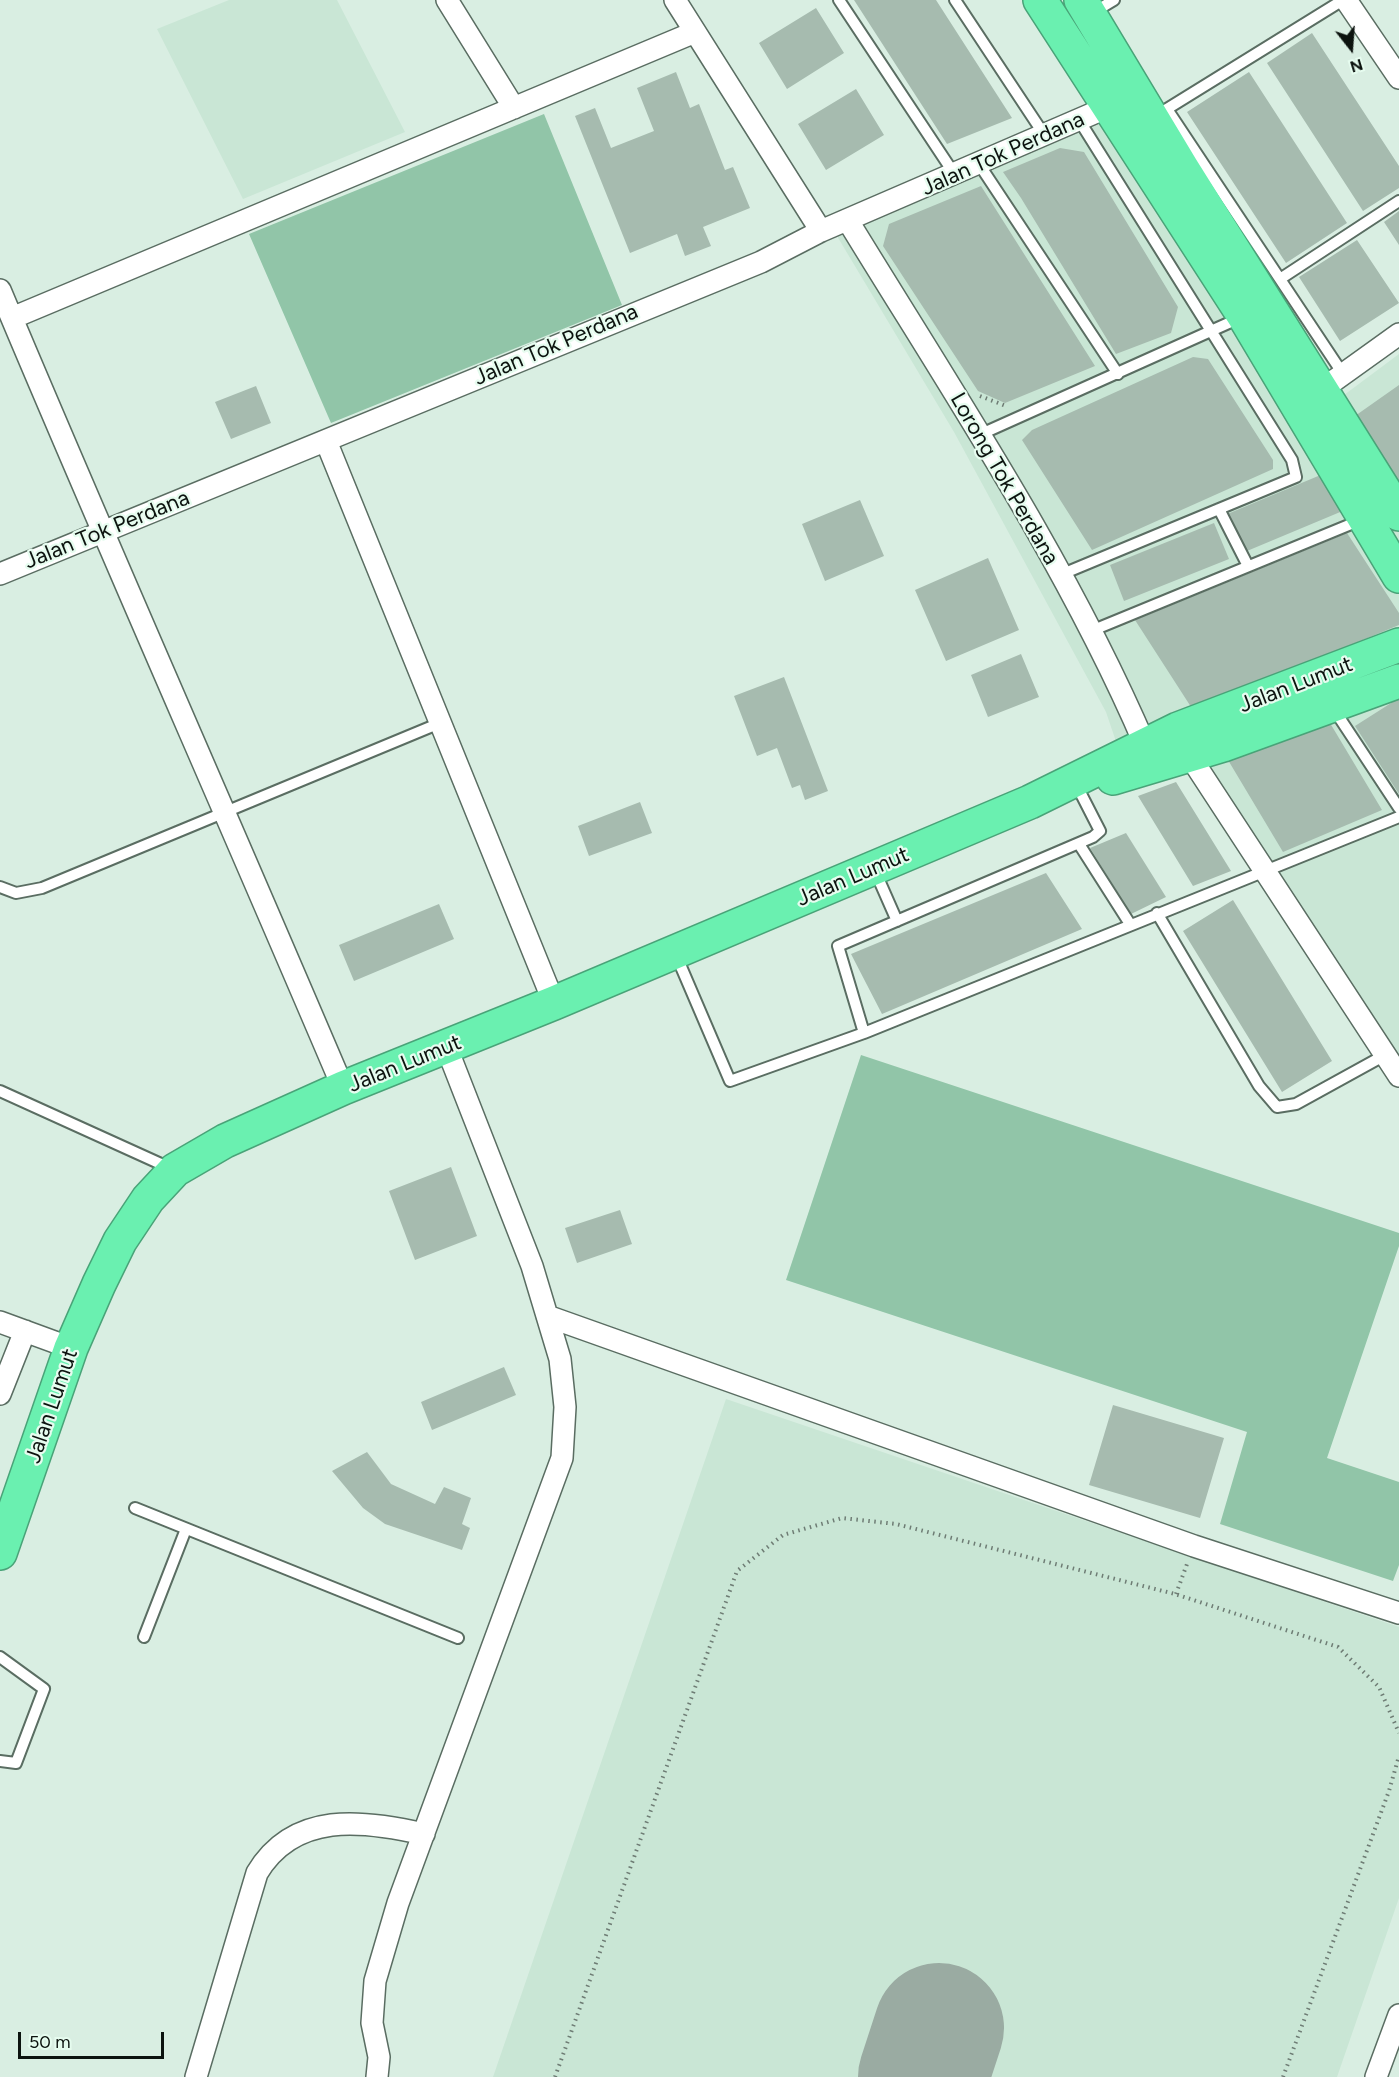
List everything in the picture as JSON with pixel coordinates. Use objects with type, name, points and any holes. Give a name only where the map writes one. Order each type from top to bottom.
[{"type":"highway","points":[[1040,0],[1094,114],[1244,316],[1399,576]]},
{"type":"highway","points":[[1095,5],[1159,113],[1332,382],[1399,514]]},
{"type":"highway","name":"Jalan Lumut","points":[[0,1553],[70,1348],[120,1241],[148,1198],[175,1170],[225,1142],[343,1088],[554,1003],[1030,802],[1178,729],[1399,645]]},
{"type":"highway","name":"Jalan Lumut","points":[[1030,802],[1190,755],[1399,681]]},
{"type":"street","points":[[447,0],[514,108]]},
{"type":"street","points":[[675,0],[821,231]]},
{"type":"street","points":[[1344,0],[1399,77]]},
{"type":"street","points":[[12,318],[695,32]]},
{"type":"street","name":"Jalan Tok Perdana","points":[[0,574],[761,262],[821,231],[1094,114]]},
{"type":"street","name":"Lorong Tok Perdana","points":[[848,221],[979,435],[1060,575],[1113,671],[1145,745]]},
{"type":"street","points":[[0,290],[101,532],[225,812],[343,1088]]},
{"type":"street","points":[[1332,382],[1399,334]]},
{"type":"street","points":[[326,441],[554,1003]]},
{"type":"street","points":[[1190,755],[1399,1076]]},
{"type":"street","points":[[377,2077],[379,2057],[372,2023],[375,1981],[398,1903],[562,1458],[565,1407],[560,1359],[532,1266],[446,1046]]},
{"type":"street","points":[[547,1316],[1194,1546],[1399,1613]]},
{"type":"street","points":[[0,1322],[70,1348]]},
{"type":"street","points":[[0,1394],[25,1331]]},
{"type":"street","points":[[196,2077],[257,1873],[268,1855],[277,1846],[291,1839],[328,1825],[381,1824],[424,1834]]},
{"type":"street","points":[[1376,2077],[1399,2015]]},
{"type":"lane","points":[[839,0],[955,175]]},
{"type":"lane","points":[[955,0],[1045,136]]},
{"type":"lane","points":[[1332,382],[1280,279],[1159,113],[1344,0]]},
{"type":"lane","points":[[1060,575],[1296,477],[1292,460],[1211,332],[1094,114]]},
{"type":"lane","points":[[979,164],[1118,374]]},
{"type":"lane","points":[[1280,279],[1399,201]]},
{"type":"lane","points":[[979,435],[1244,316]]},
{"type":"lane","points":[[1219,509],[1248,566]]},
{"type":"lane","points":[[1091,631],[1364,518]]},
{"type":"lane","points":[[1331,706],[1399,808]]},
{"type":"lane","points":[[0,887],[16,893],[42,888],[440,723]]},
{"type":"lane","points":[[864,1033],[838,946],[1079,844],[1100,831],[1078,788]]},
{"type":"lane","points":[[674,952],[730,1081],[864,1033],[1399,817]]},
{"type":"lane","points":[[1079,844],[1130,924]]},
{"type":"lane","points":[[874,868],[897,921]]},
{"type":"lane","points":[[1157,913],[1259,1086],[1277,1107],[1296,1104],[1385,1055]]},
{"type":"lane","points":[[0,1090],[175,1170]]},
{"type":"lane","points":[[135,1508],[458,1638]]},
{"type":"lane","points":[[144,1638],[186,1529]]},
{"type":"lane","points":[[0,1657],[44,1689],[16,1763],[0,1761]]},
{"type":"path","points":[[976,394],[1003,407],[1014,402]]},
{"type":"path","points":[[555,2077],[736,1571],[783,1535],[842,1518],[896,1524],[1176,1594],[1338,1647],[1379,1687],[1399,1733]]},
{"type":"path","points":[[1176,1594],[1194,1546]]},
{"type":"path","points":[[1283,2077],[1389,1791],[1399,1756]]},
{"type":"shaded area","points":[[229,0],[337,0],[405,132],[243,199],[157,29]]},
{"type":"shaded area","points":[[1125,108],[1344,395],[1399,354],[1399,1056],[1206,763],[1132,789],[1106,712],[954,432],[837,236]]},
{"type":"shaded area","points":[[726,1399],[1399,1627],[1399,1898],[1337,2077],[493,2077]]},
{"type":"green space","points":[[544,114],[622,305],[331,423],[249,234]]},
{"type":"green space","points":[[861,1055],[1399,1233],[1399,1246],[1327,1458],[1399,1482],[1399,1565],[1393,1581],[1220,1524],[1247,1432],[786,1280]]},
{"type":"building","points":[[854,0],[936,0],[1012,118],[947,144]]},
{"type":"building","points":[[816,8],[844,53],[787,89],[759,43]]},
{"type":"building","points":[[1312,33],[1399,166],[1399,188],[1363,211],[1267,63]]},
{"type":"building","points":[[676,72],[690,108],[699,104],[725,170],[733,167],[750,208],[703,227],[711,246],[685,256],[677,234],[630,253],[575,116],[595,108],[611,148],[654,131],[637,88]]},
{"type":"building","points":[[1249,72],[1347,223],[1286,263],[1187,112]]},
{"type":"building","points":[[856,89],[884,135],[826,170],[798,124]]},
{"type":"building","points":[[1060,148],[1084,152],[1178,307],[1171,333],[1116,354],[1003,172]]},
{"type":"building","points":[[981,186],[1095,366],[1005,403],[978,391],[883,246],[889,224]]},
{"type":"building","points":[[1399,211],[1399,245],[1384,222]]},
{"type":"building","points":[[1357,240],[1399,303],[1340,341],[1299,277]]},
{"type":"building","points":[[1193,357],[1208,359],[1273,460],[1273,469],[1092,550],[1022,440],[1032,430]]},
{"type":"building","points":[[1399,385],[1399,501],[1345,423]]},
{"type":"building","points":[[256,386],[271,423],[231,439],[215,402]]},
{"type":"building","points":[[1323,474],[1345,510],[1247,551],[1225,515]]},
{"type":"building","points":[[860,500],[884,556],[825,581],[802,524]]},
{"type":"building","points":[[1214,523],[1229,559],[1124,601],[1110,565]]},
{"type":"building","points":[[1347,533],[1399,613],[1399,625],[1193,710],[1135,620]]},
{"type":"building","points":[[988,558],[1019,630],[946,661],[915,590]]},
{"type":"building","points":[[1021,654],[1039,697],[988,717],[971,675]]},
{"type":"building","points":[[784,677],[828,791],[805,800],[800,785],[792,788],[777,748],[757,756],[734,696]]},
{"type":"building","points":[[1399,698],[1399,794],[1355,726]]},
{"type":"building","points":[[1327,718],[1382,810],[1283,852],[1228,760]]},
{"type":"building","points":[[1176,782],[1231,871],[1193,886],[1138,796]]},
{"type":"building","points":[[640,802],[652,833],[589,856],[578,826]]},
{"type":"building","points":[[1126,833],[1166,897],[1131,914],[1090,848]]},
{"type":"building","points":[[1046,873],[1082,929],[882,1014],[851,954]]},
{"type":"building","points":[[1233,900],[1332,1061],[1282,1092],[1183,931]]},
{"type":"building","points":[[439,904],[454,939],[354,981],[339,945]]},
{"type":"building","points":[[451,1167],[477,1236],[415,1260],[389,1191]]},
{"type":"building","points":[[620,1210],[632,1244],[577,1263],[565,1228]]},
{"type":"building","points":[[504,1367],[516,1395],[432,1430],[421,1402]]},
{"type":"building","points":[[1113,1405],[1224,1438],[1200,1518],[1089,1485]]},
{"type":"building","points":[[367,1452],[391,1484],[435,1504],[444,1487],[471,1498],[462,1524],[470,1528],[462,1550],[385,1524],[363,1508],[332,1471]]},
{"type":"runway","points":[[923,2077],[939,2028]]}]
